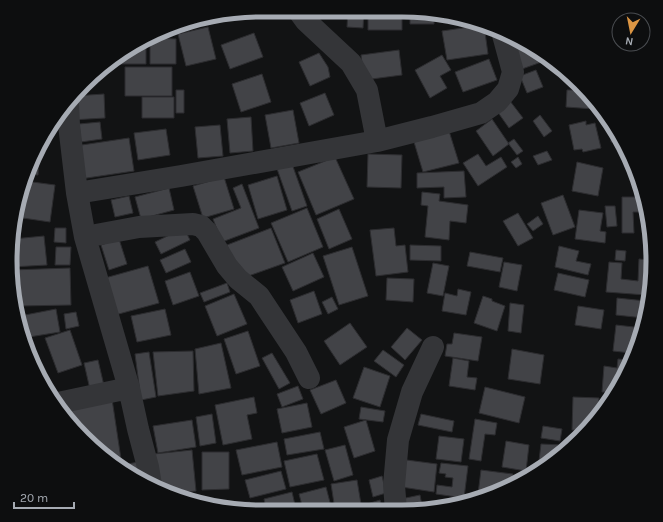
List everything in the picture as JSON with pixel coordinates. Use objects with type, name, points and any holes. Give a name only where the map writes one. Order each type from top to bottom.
[{"type":"street","points":[[303,17],[351,63],[367,90],[376,140]]},
{"type":"street","points":[[77,193],[181,176],[376,140],[432,127],[481,113],[497,102],[508,89],[513,72],[505,40]]},
{"type":"street","points":[[69,110],[77,193],[85,237],[129,388],[150,478]]},
{"type":"street","points":[[85,237],[139,227],[193,224],[201,226],[207,232],[227,266],[238,279],[259,296],[296,352],[308,378]]},
{"type":"street","points":[[396,505],[394,484],[398,440],[412,392],[433,347]]},
{"type":"street","points":[[62,402],[129,388]]},
{"type":"building","points":[[348,17],[364,17],[363,28],[347,27]]},
{"type":"building","points":[[368,17],[402,17],[402,30],[368,30]]},
{"type":"building","points":[[410,18],[434,19],[434,24],[410,24]]},
{"type":"building","points":[[208,27],[216,59],[186,66],[178,34]]},
{"type":"building","points":[[471,27],[485,32],[488,54],[447,60],[442,31]]},
{"type":"building","points":[[254,33],[263,57],[230,69],[221,45]]},
{"type":"building","points":[[162,38],[176,39],[176,64],[150,64],[150,44]]},
{"type":"building","points":[[512,43],[543,61],[522,69]]},
{"type":"building","points":[[146,46],[146,64],[119,64],[119,62],[125,58]]},
{"type":"building","points":[[399,50],[402,75],[364,80],[361,55]]},
{"type":"building","points":[[319,53],[328,67],[330,77],[310,86],[299,62]]},
{"type":"building","points":[[442,55],[451,70],[440,76],[447,88],[430,98],[415,70]]},
{"type":"building","points":[[489,59],[497,80],[463,92],[455,72]]},
{"type":"building","points":[[125,67],[172,67],[172,96],[125,96]]},
{"type":"building","points":[[536,70],[543,87],[527,93],[520,76]]},
{"type":"building","points":[[262,74],[271,102],[241,112],[232,84]]},
{"type":"building","points":[[176,90],[184,90],[184,113],[176,113]]},
{"type":"building","points":[[567,90],[577,90],[593,109],[566,107]]},
{"type":"building","points":[[325,93],[334,115],[309,126],[300,103]]},
{"type":"building","points":[[104,94],[105,118],[71,120],[73,106],[82,95]]},
{"type":"building","points":[[142,97],[174,97],[174,118],[142,118]]},
{"type":"building","points":[[510,101],[523,118],[509,128],[497,111]]},
{"type":"building","points":[[293,110],[299,143],[271,148],[265,115]]},
{"type":"building","points":[[540,115],[552,131],[544,137],[533,121]]},
{"type":"building","points":[[251,117],[253,151],[230,153],[227,119]]},
{"type":"building","points":[[492,119],[509,144],[493,156],[476,131]]},
{"type":"building","points":[[586,121],[586,125],[595,123],[601,148],[583,152],[582,149],[574,150],[569,125]]},
{"type":"building","points":[[100,122],[102,139],[81,142],[79,124]]},
{"type":"building","points":[[220,125],[223,156],[198,158],[195,127]]},
{"type":"building","points":[[166,129],[170,155],[138,160],[134,133]]},
{"type":"building","points":[[449,131],[459,163],[423,172],[414,142]]},
{"type":"building","points":[[611,136],[615,142],[611,142]]},
{"type":"building","points":[[129,138],[134,171],[80,179],[75,146]]},
{"type":"building","points":[[514,139],[523,151],[517,155],[508,143]]},
{"type":"building","points":[[547,151],[552,160],[538,165],[533,156]]},
{"type":"building","points":[[368,154],[402,155],[401,188],[367,187]]},
{"type":"building","points":[[478,154],[486,166],[501,157],[507,167],[478,186],[463,163]]},
{"type":"building","points":[[335,157],[354,199],[316,215],[298,172]]},
{"type":"building","points":[[518,157],[522,164],[516,168],[511,162]]},
{"type":"building","points":[[291,161],[307,206],[292,211],[276,166]]},
{"type":"building","points":[[38,162],[38,175],[33,175]]},
{"type":"building","points":[[577,162],[603,168],[598,196],[572,191]]},
{"type":"building","points":[[464,171],[466,197],[444,198],[444,187],[417,188],[417,173]]},
{"type":"building","points":[[277,176],[287,210],[258,219],[248,185]]},
{"type":"building","points":[[224,177],[234,209],[203,218],[193,186]]},
{"type":"building","points":[[31,182],[55,185],[50,222],[21,218],[25,198]]},
{"type":"building","points":[[242,184],[259,228],[222,242],[213,219],[241,208],[233,188]]},
{"type":"building","points":[[169,188],[174,210],[141,219],[135,197]]},
{"type":"building","points":[[422,192],[440,194],[439,201],[468,205],[466,223],[450,221],[449,240],[425,237],[428,206],[421,205]]},
{"type":"building","points":[[563,195],[575,227],[553,235],[541,203]]},
{"type":"building","points":[[129,196],[133,213],[115,217],[111,200]]},
{"type":"building","points":[[622,197],[638,197],[641,212],[633,212],[634,233],[622,233]]},
{"type":"building","points":[[605,206],[615,206],[617,226],[607,227]]},
{"type":"building","points":[[307,208],[323,247],[288,262],[271,223]]},
{"type":"building","points":[[339,209],[352,239],[329,249],[317,219]]},
{"type":"building","points":[[579,210],[603,213],[600,231],[606,232],[605,243],[575,239]]},
{"type":"building","points":[[518,213],[533,238],[518,246],[503,221]]},
{"type":"building","points":[[538,216],[543,224],[533,231],[527,224]]},
{"type":"building","points":[[55,228],[66,228],[66,243],[54,242]]},
{"type":"building","points":[[184,228],[190,240],[161,254],[155,242]]},
{"type":"building","points":[[271,228],[285,263],[240,279],[227,245]]},
{"type":"building","points":[[394,228],[396,246],[405,245],[408,272],[376,276],[370,230]]},
{"type":"building","points":[[44,236],[47,265],[17,267],[18,238]]},
{"type":"building","points":[[119,239],[127,264],[109,270],[101,245]]},
{"type":"building","points":[[410,245],[441,246],[441,261],[410,260]]},
{"type":"building","points":[[559,246],[579,251],[576,261],[591,264],[588,275],[555,267]]},
{"type":"building","points":[[56,247],[71,247],[70,265],[55,265]]},
{"type":"building","points":[[352,247],[368,296],[339,305],[323,256]]},
{"type":"building","points":[[185,249],[191,262],[166,273],[160,260]]},
{"type":"building","points":[[616,250],[626,251],[625,261],[615,260]]},
{"type":"building","points":[[470,252],[503,258],[500,272],[467,266]]},
{"type":"building","points":[[313,253],[324,277],[293,291],[282,267]]},
{"type":"building","points":[[639,259],[646,260],[644,295],[606,292],[609,262],[622,263],[621,279],[638,281]]},
{"type":"building","points":[[504,262],[522,265],[517,291],[499,287]]},
{"type":"building","points":[[433,263],[449,266],[443,296],[427,293]]},
{"type":"building","points":[[148,266],[159,303],[115,315],[105,278]]},
{"type":"building","points":[[70,268],[71,305],[21,306],[18,270]]},
{"type":"building","points":[[190,272],[199,296],[173,305],[165,281]]},
{"type":"building","points":[[558,273],[589,280],[585,297],[554,290]]},
{"type":"building","points":[[387,278],[414,279],[413,302],[386,300]]},
{"type":"building","points":[[227,283],[230,292],[204,302],[200,293]]},
{"type":"building","points":[[458,289],[471,292],[466,315],[442,311],[445,293],[457,296]]},
{"type":"building","points":[[314,291],[322,314],[298,323],[290,300]]},
{"type":"building","points":[[234,294],[247,324],[217,336],[205,306]]},
{"type":"building","points":[[483,296],[505,306],[497,331],[474,323]]},
{"type":"building","points":[[332,297],[338,309],[328,314],[322,302]]},
{"type":"building","points":[[617,298],[643,301],[639,317],[616,315]]},
{"type":"building","points":[[510,303],[524,305],[521,333],[508,331]]},
{"type":"building","points":[[578,306],[604,310],[601,329],[575,325]]},
{"type":"building","points":[[56,309],[60,332],[29,337],[25,315]]},
{"type":"building","points":[[165,309],[171,335],[137,342],[131,316]]},
{"type":"building","points":[[76,312],[79,326],[66,329],[64,314]]},
{"type":"building","points":[[350,323],[367,347],[340,365],[324,341]]},
{"type":"building","points":[[616,325],[637,327],[628,353],[613,351]]},
{"type":"building","points":[[407,328],[422,340],[405,360],[391,347]]},
{"type":"building","points":[[70,330],[82,365],[58,373],[45,338]]},
{"type":"building","points":[[248,331],[260,366],[236,374],[224,339]]},
{"type":"building","points":[[454,333],[482,337],[478,361],[445,356],[447,344],[452,344]]},
{"type":"building","points":[[221,343],[231,388],[199,394],[195,349]]},
{"type":"building","points":[[512,349],[544,355],[540,384],[508,379]]},
{"type":"building","points":[[383,350],[404,365],[396,377],[374,361]]},
{"type":"building","points":[[193,351],[194,391],[158,396],[153,352]]},
{"type":"building","points":[[149,352],[156,397],[141,400],[135,354]]},
{"type":"building","points":[[272,353],[290,383],[279,389],[262,358]]},
{"type":"building","points":[[453,358],[469,361],[467,377],[477,378],[475,390],[449,386]]},
{"type":"building","points":[[618,359],[625,360],[608,392],[602,392],[604,366],[617,368]]},
{"type":"building","points":[[98,360],[105,390],[91,394],[84,363]]},
{"type":"building","points":[[364,367],[390,376],[380,407],[353,398]]},
{"type":"building","points":[[336,380],[346,403],[321,414],[310,390]]},
{"type":"building","points":[[298,386],[303,399],[282,407],[277,394]]},
{"type":"building","points":[[485,387],[525,397],[519,423],[479,413]]},
{"type":"building","points":[[254,397],[257,413],[247,415],[252,439],[223,445],[215,405]]},
{"type":"building","points":[[573,397],[599,398],[599,406],[596,410],[578,430],[572,430]]},
{"type":"building","points":[[112,399],[121,459],[118,459],[112,455],[88,434],[69,412],[68,406]]},
{"type":"building","points":[[307,403],[312,427],[282,433],[277,409]]},
{"type":"building","points":[[361,407],[385,411],[383,422],[359,419]]},
{"type":"building","points":[[212,414],[216,443],[200,446],[196,417]]},
{"type":"building","points":[[421,414],[454,421],[452,432],[418,425]]},
{"type":"building","points":[[475,419],[497,423],[495,435],[485,434],[481,461],[469,459]]},
{"type":"building","points":[[192,420],[196,447],[158,453],[153,426]]},
{"type":"building","points":[[366,420],[375,451],[354,458],[344,427]]},
{"type":"building","points":[[543,426],[562,429],[560,441],[541,438]]},
{"type":"building","points":[[320,432],[324,449],[287,455],[284,439]]},
{"type":"building","points":[[439,436],[464,439],[461,462],[436,459]]},
{"type":"building","points":[[506,441],[529,445],[526,471],[502,467]]},
{"type":"building","points":[[277,442],[282,467],[242,475],[236,450]]},
{"type":"building","points":[[541,444],[562,445],[551,455],[539,464]]},
{"type":"building","points":[[345,445],[353,475],[334,481],[325,450]]},
{"type":"building","points":[[192,450],[196,491],[184,492],[157,482],[154,454]]},
{"type":"building","points":[[202,452],[229,452],[229,489],[202,490]]},
{"type":"building","points":[[317,454],[324,480],[290,487],[284,461]]},
{"type":"building","points":[[399,459],[437,464],[434,492],[395,486]]},
{"type":"building","points":[[138,462],[140,473],[139,472],[126,464]]},
{"type":"building","points":[[441,463],[468,466],[464,497],[436,494],[437,485],[452,487],[453,478],[445,477],[446,474],[439,473]]},
{"type":"building","points":[[481,470],[513,474],[513,479],[510,480],[478,493]]},
{"type":"building","points":[[281,471],[286,489],[250,498],[245,480]]},
{"type":"building","points":[[382,476],[386,493],[373,497],[369,480]]},
{"type":"building","points":[[357,480],[361,505],[334,505],[331,484]]},
{"type":"building","points":[[326,487],[331,505],[302,505],[299,494]]},
{"type":"building","points":[[292,492],[295,505],[265,505],[264,499]]},
{"type":"building","points":[[420,495],[422,504],[402,505],[401,499]]},
{"type":"building","points":[[380,500],[382,505],[367,505]]},
{"type":"building","points":[[224,502],[250,502],[250,504]]}]
